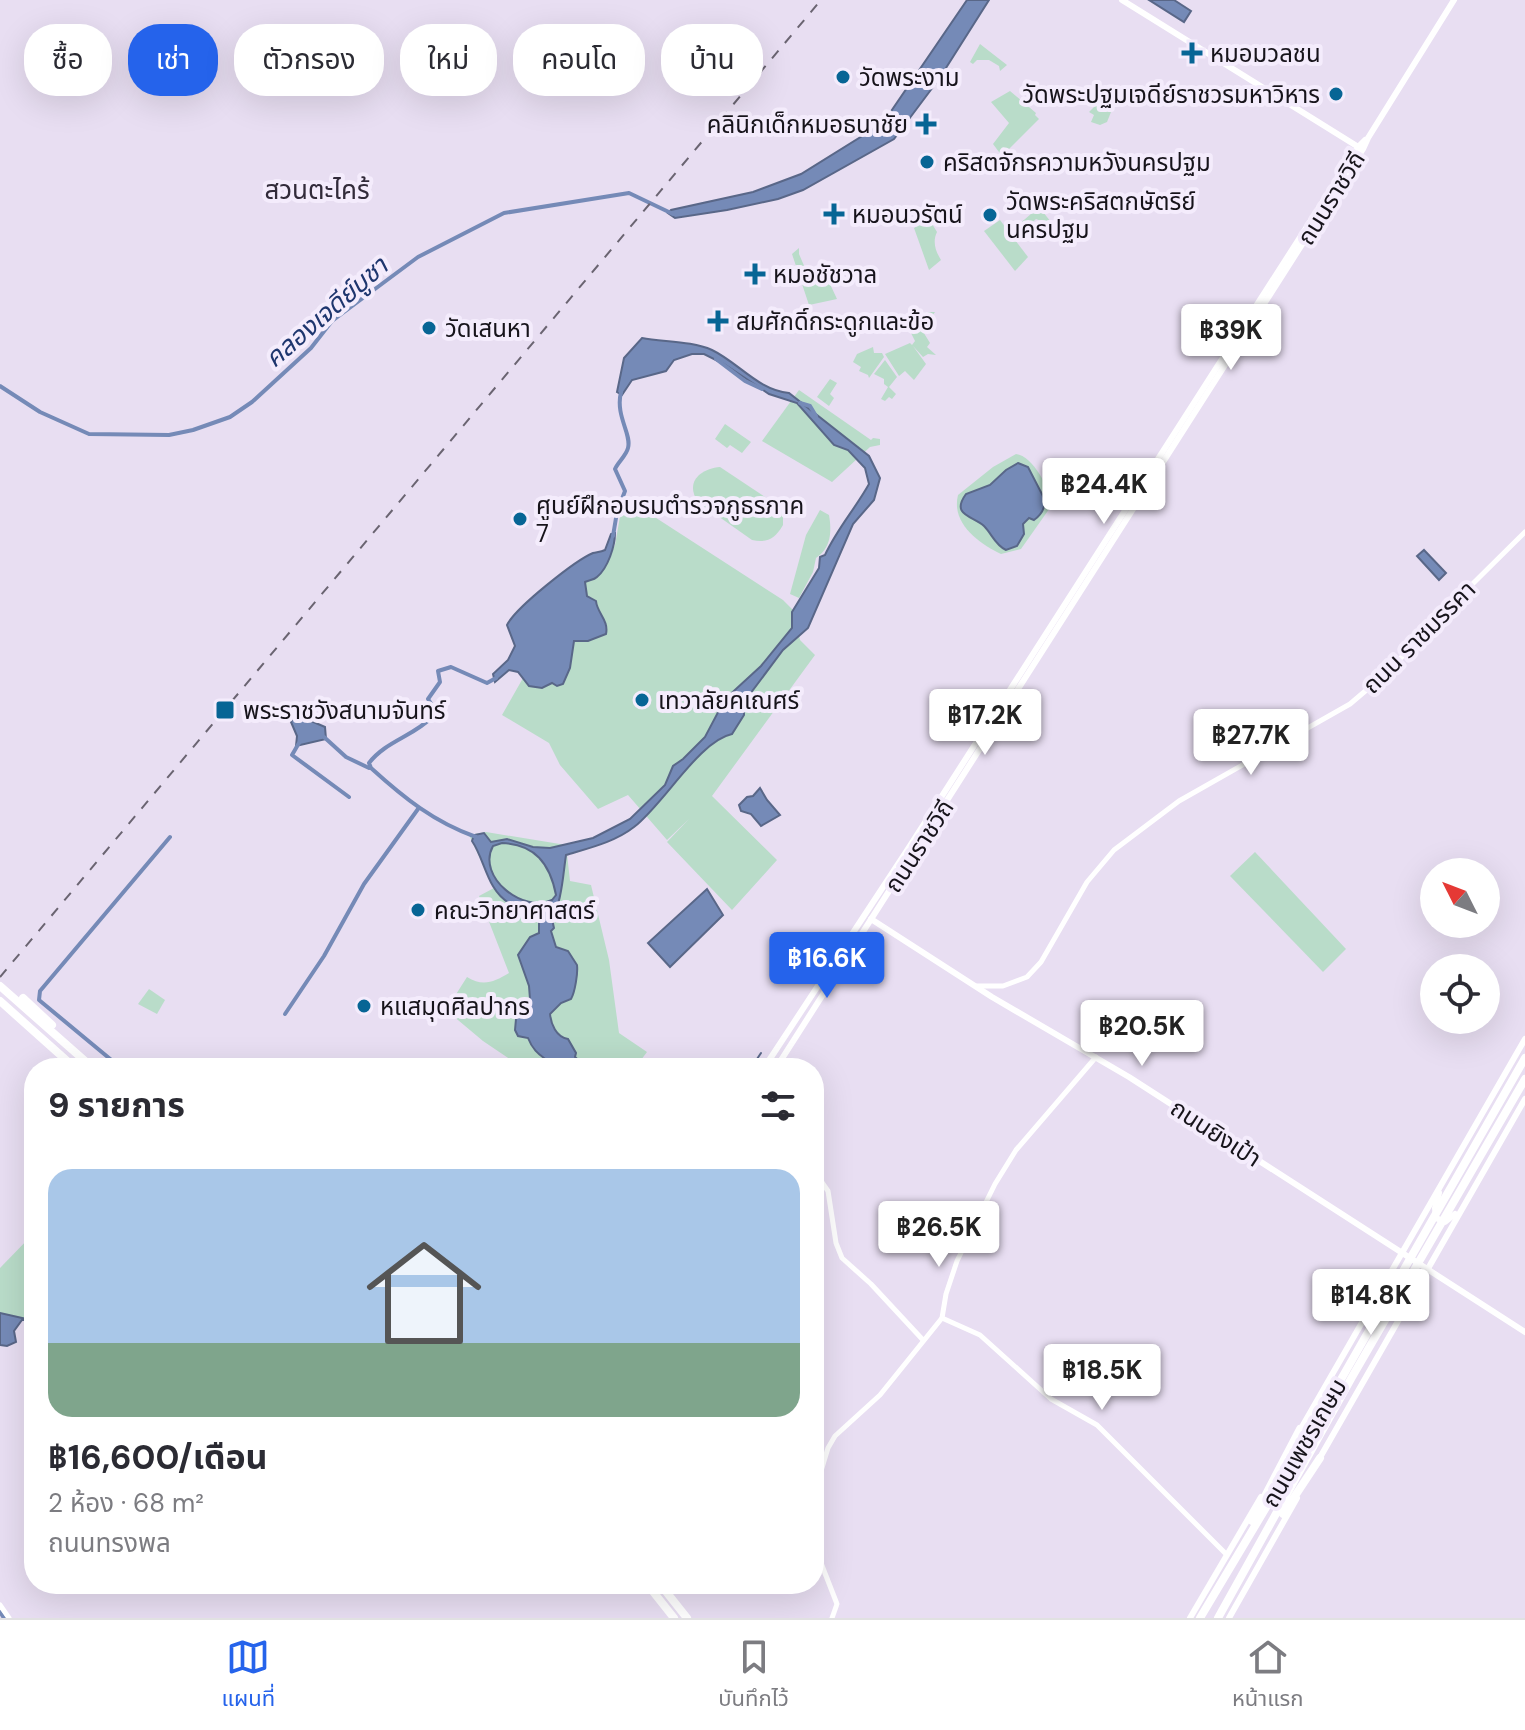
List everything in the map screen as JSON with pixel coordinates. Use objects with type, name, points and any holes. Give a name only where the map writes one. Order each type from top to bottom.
[{"type":"highway","points":[[0,986],[82,1058]]},
{"type":"highway","points":[[23,998],[91,1058]]},
{"type":"highway","points":[[0,1003],[58,1058]]},
{"type":"highway","points":[[0,1003],[63,1058]]},
{"type":"highway","name":"ถนนเพชรเกษม","points":[[1218,1618],[1505,1103],[1525,1058]]},
{"type":"highway","name":"ถนนเพชรเกษม","points":[[1200,1618],[1505,1103],[1525,1079]]},
{"type":"highway","points":[[1229,1568],[1300,1429]]},
{"type":"highway","points":[[1249,1564],[1320,1458]]},
{"type":"highway","points":[[655,1594],[674,1618]]},
{"type":"highway","points":[[668,1594],[687,1618]]},
{"type":"main road","points":[[1122,0],[1361,148]]},
{"type":"main road","name":"ถนนราชวิถี","points":[[868,918],[1104,553],[1454,0]]},
{"type":"main road","points":[[771,1058],[868,918]]},
{"type":"main road","points":[[782,1058],[868,918]]},
{"type":"main road","name":"ถนนยิงเป้า","points":[[868,918],[1096,1057],[1525,1332]]},
{"type":"main road","points":[[1190,1618],[1525,1039]]},
{"type":"main road","points":[[1229,1618],[1525,1099]]},
{"type":"main road","points":[[1443,1182],[1434,1213],[1440,1221],[1445,1222],[1452,1217],[1471,1192]]},
{"type":"main road","points":[[1372,1306],[1383,1292],[1393,1291],[1400,1299],[1401,1315]]},
{"type":"street","name":"ถนน ราชมรรคา","points":[[977,986],[1003,986],[1027,977],[1041,962],[1087,882],[1114,850],[1179,801],[1350,704],[1390,670],[1525,532]]},
{"type":"street","points":[[824,1459],[835,1436],[880,1395],[942,1318],[957,1261],[995,1184],[1020,1145],[1096,1057]]},
{"type":"street","points":[[824,1185],[828,1191],[836,1243],[842,1258],[875,1287],[923,1340]]},
{"type":"street","points":[[942,1318],[980,1335],[1051,1399],[1097,1425],[1227,1555]]},
{"type":"street","points":[[824,1571],[837,1604],[832,1618]]},
{"type":"street","points":[[0,1605],[9,1618]]},
{"type":"green space","points":[[980,44],[1007,65],[1000,71],[999,66],[989,60],[970,62]]},
{"type":"green space","points":[[1010,91],[1039,119],[1002,156],[993,144],[1009,123],[991,102]]},
{"type":"green space","points":[[1096,105],[1111,112],[1107,122],[1100,125],[1091,122],[1094,115],[1089,112]]},
{"type":"green space","points":[[1039,207],[1055,227],[1050,233],[1036,219],[1022,232],[1017,226]]},
{"type":"green space","points":[[929,219],[937,232],[935,247],[941,260],[929,270],[914,228]]},
{"type":"green space","points":[[1000,220],[1028,257],[1015,271],[984,231]]},
{"type":"green space","points":[[799,248],[808,275],[823,269],[837,299],[809,305],[792,254]]},
{"type":"green space","points":[[925,312],[935,312],[922,330],[930,343],[927,347],[936,355],[923,357],[913,346],[926,364],[914,380],[905,371],[899,376],[885,354],[910,343],[912,345],[915,341],[911,333]]},
{"type":"green space","points":[[873,347],[874,353],[882,353],[884,357],[869,378],[853,362],[857,354]]},
{"type":"green space","points":[[885,360],[897,377],[889,387],[896,394],[885,401],[881,399],[888,387],[884,379],[874,374]]},
{"type":"green space","points":[[830,379],[837,383],[830,394],[834,398],[829,406],[817,397]]},
{"type":"green space","points":[[799,390],[871,440],[880,439],[880,445],[870,447],[832,482],[762,441]]},
{"type":"green space","points":[[725,424],[751,442],[742,453],[730,445],[727,448],[715,439]]},
{"type":"green space","points":[[1016,454],[1029,461],[1040,474],[1052,505],[1021,549],[1001,554],[975,538],[962,523],[957,505],[958,495],[993,467]]},
{"type":"green space","points":[[720,467],[783,509],[783,525],[774,537],[752,540],[698,502],[693,489],[696,478],[712,468]]},
{"type":"green space","name":"พระราชวังสนามจันทร์","points":[[622,505],[650,514],[783,600],[794,611],[800,640],[815,655],[712,796],[777,860],[732,910],[667,842],[689,819],[667,840],[628,795],[598,809],[560,765],[549,743],[502,715],[523,678],[542,688],[570,668],[574,641],[588,641],[606,634],[592,598],[587,596],[585,582],[597,578],[615,545]]},
{"type":"green space","points":[[820,510],[829,515],[829,539],[816,558],[813,572],[799,598],[790,594],[806,535]]},
{"type":"green space","points":[[486,832],[566,845],[570,881],[591,885],[609,960],[619,1033],[647,1052],[642,1058],[508,1058],[446,1010],[467,977],[488,982],[509,973],[479,896],[494,888],[469,835]]},
{"type":"green space","points":[[1255,852],[1346,949],[1323,972],[1230,876]]},
{"type":"green space","points":[[149,989],[165,1000],[157,1014],[138,1004]]},
{"type":"green space","points":[[24,1243],[24,1318],[0,1313],[0,1268]]},
{"type":"water","points":[[967,0],[989,0],[939,79],[894,139],[803,190],[778,199],[675,218],[668,213],[753,192],[801,174],[883,123]]},
{"type":"water","points":[[1149,0],[1174,0],[1191,11],[1184,22]]},
{"type":"water","points":[[642,338],[704,347],[722,355],[758,382],[789,393],[869,456],[880,478],[874,500],[853,524],[808,628],[783,650],[744,702],[744,715],[732,734],[720,739],[694,760],[634,827],[610,841],[566,855],[551,931],[556,947],[568,951],[577,965],[577,977],[571,999],[561,1003],[550,1014],[555,1030],[568,1039],[576,1058],[544,1058],[528,1038],[518,1036],[515,1030],[516,1019],[521,1015],[520,1007],[530,999],[529,986],[518,955],[530,937],[539,933],[539,916],[509,903],[496,890],[472,841],[474,835],[484,833],[491,842],[507,839],[533,847],[550,848],[593,838],[630,819],[665,785],[673,766],[705,737],[725,699],[761,666],[792,628],[792,612],[819,568],[820,557],[825,555],[869,484],[865,468],[848,450],[834,445],[797,403],[769,394],[704,354],[674,360],[666,371],[632,380],[622,395],[617,392],[624,358]],"holes":[[[502,843],[524,847],[539,858],[550,874],[556,895],[552,900],[529,902],[517,897],[506,890],[491,869],[493,846]]]},
{"type":"water","points":[[1018,463],[1028,467],[1045,503],[1034,520],[1029,518],[1023,524],[1024,534],[1017,546],[1006,550],[961,507],[966,494],[990,485]]},
{"type":"water","points":[[615,533],[604,568],[596,578],[585,582],[587,596],[596,601],[606,634],[588,641],[574,641],[570,668],[563,684],[557,686],[552,683],[542,688],[529,686],[518,672],[509,670],[495,682],[493,674],[508,660],[515,646],[507,625],[513,617],[574,565],[593,553],[605,550],[611,534]]},
{"type":"water","points":[[1424,550],[1446,573],[1439,580],[1417,556]]},
{"type":"water","points":[[295,714],[325,727],[326,739],[296,746],[297,736],[291,722]]},
{"type":"water","points":[[760,788],[780,815],[761,826],[751,814],[741,811],[739,805]]},
{"type":"water","points":[[707,889],[723,915],[670,967],[648,943]]},
{"type":"water","points":[[0,1313],[24,1318],[14,1331],[16,1342],[0,1345]]},
{"type":"waterway","name":"คลองเจดีย์บูชา","points":[[0,386],[40,412],[89,434],[169,435],[193,430],[230,417],[252,402],[311,348],[332,321],[418,257],[504,213],[629,193],[673,214]]},
{"type":"waterway","points":[[716,359],[745,381],[762,389]]},
{"type":"waterway","points":[[613,536],[625,491],[615,469],[629,443],[620,409],[621,392]]},
{"type":"waterway","points":[[800,403],[810,406],[816,416]]},
{"type":"waterway","points":[[476,837],[420,808],[383,779],[369,763],[383,749],[432,717],[432,705],[428,699],[440,682],[438,671],[451,667],[487,683],[496,678]]},
{"type":"waterway","points":[[324,737],[346,757],[369,768]]},
{"type":"waterway","points":[[299,743],[292,755],[349,797]]},
{"type":"waterway","points":[[285,1014],[324,956],[364,884],[418,809]]},
{"type":"waterway","points":[[109,1058],[39,1000],[40,991],[170,837]]},
{"type":"waterway","points":[[758,1058],[761,1053]]},
{"type":"waterway","points":[[0,1612],[4,1618]]},
{"type":"railway","points":[[0,977],[821,0]]},
{"type":"place","name":"หมอมวลชน","points":[[1192,53]]},
{"type":"place","name":"วัดพระงาม","points":[[843,77]]},
{"type":"place","name":"วัดพระปฐมเจดีย์ราชวรมหาวิหาร","points":[[1336,94]]},
{"type":"place","name":"คลินิกเด็กหมอธนาชัย","points":[[926,124]]},
{"type":"place","name":"คริสตจักรความหวังนครปฐม","points":[[927,162]]},
{"type":"place","name":"หมอนวรัตน์","points":[[834,214]]},
{"type":"place","name":"วัดพระคริสตกษัตริย์ นครปฐม","points":[[990,215]]},
{"type":"place","name":"หมอชัชวาล","points":[[755,274]]},
{"type":"place","name":"สมศักดิ์กระดูกและข้อ","points":[[718,321]]},
{"type":"place","name":"วัดเสนหา","points":[[429,328]]},
{"type":"place","name":"ศูนย์ฝึกอบรมตำรวจภูธรภาค 7","points":[[520,519]]},
{"type":"place","name":"เทวาลัยคเณศร์","points":[[642,700]]},
{"type":"place","name":"พระราชวังสนามจันทร์","points":[[225,710]]},
{"type":"place","name":"คณะวิทยาศาสตร์","points":[[418,910]]},
{"type":"place","name":"หแสมุดศิลปากร","points":[[364,1006]]},
{"type":"district","name":"สวนตะไคร้","points":[[317,190]]}]
